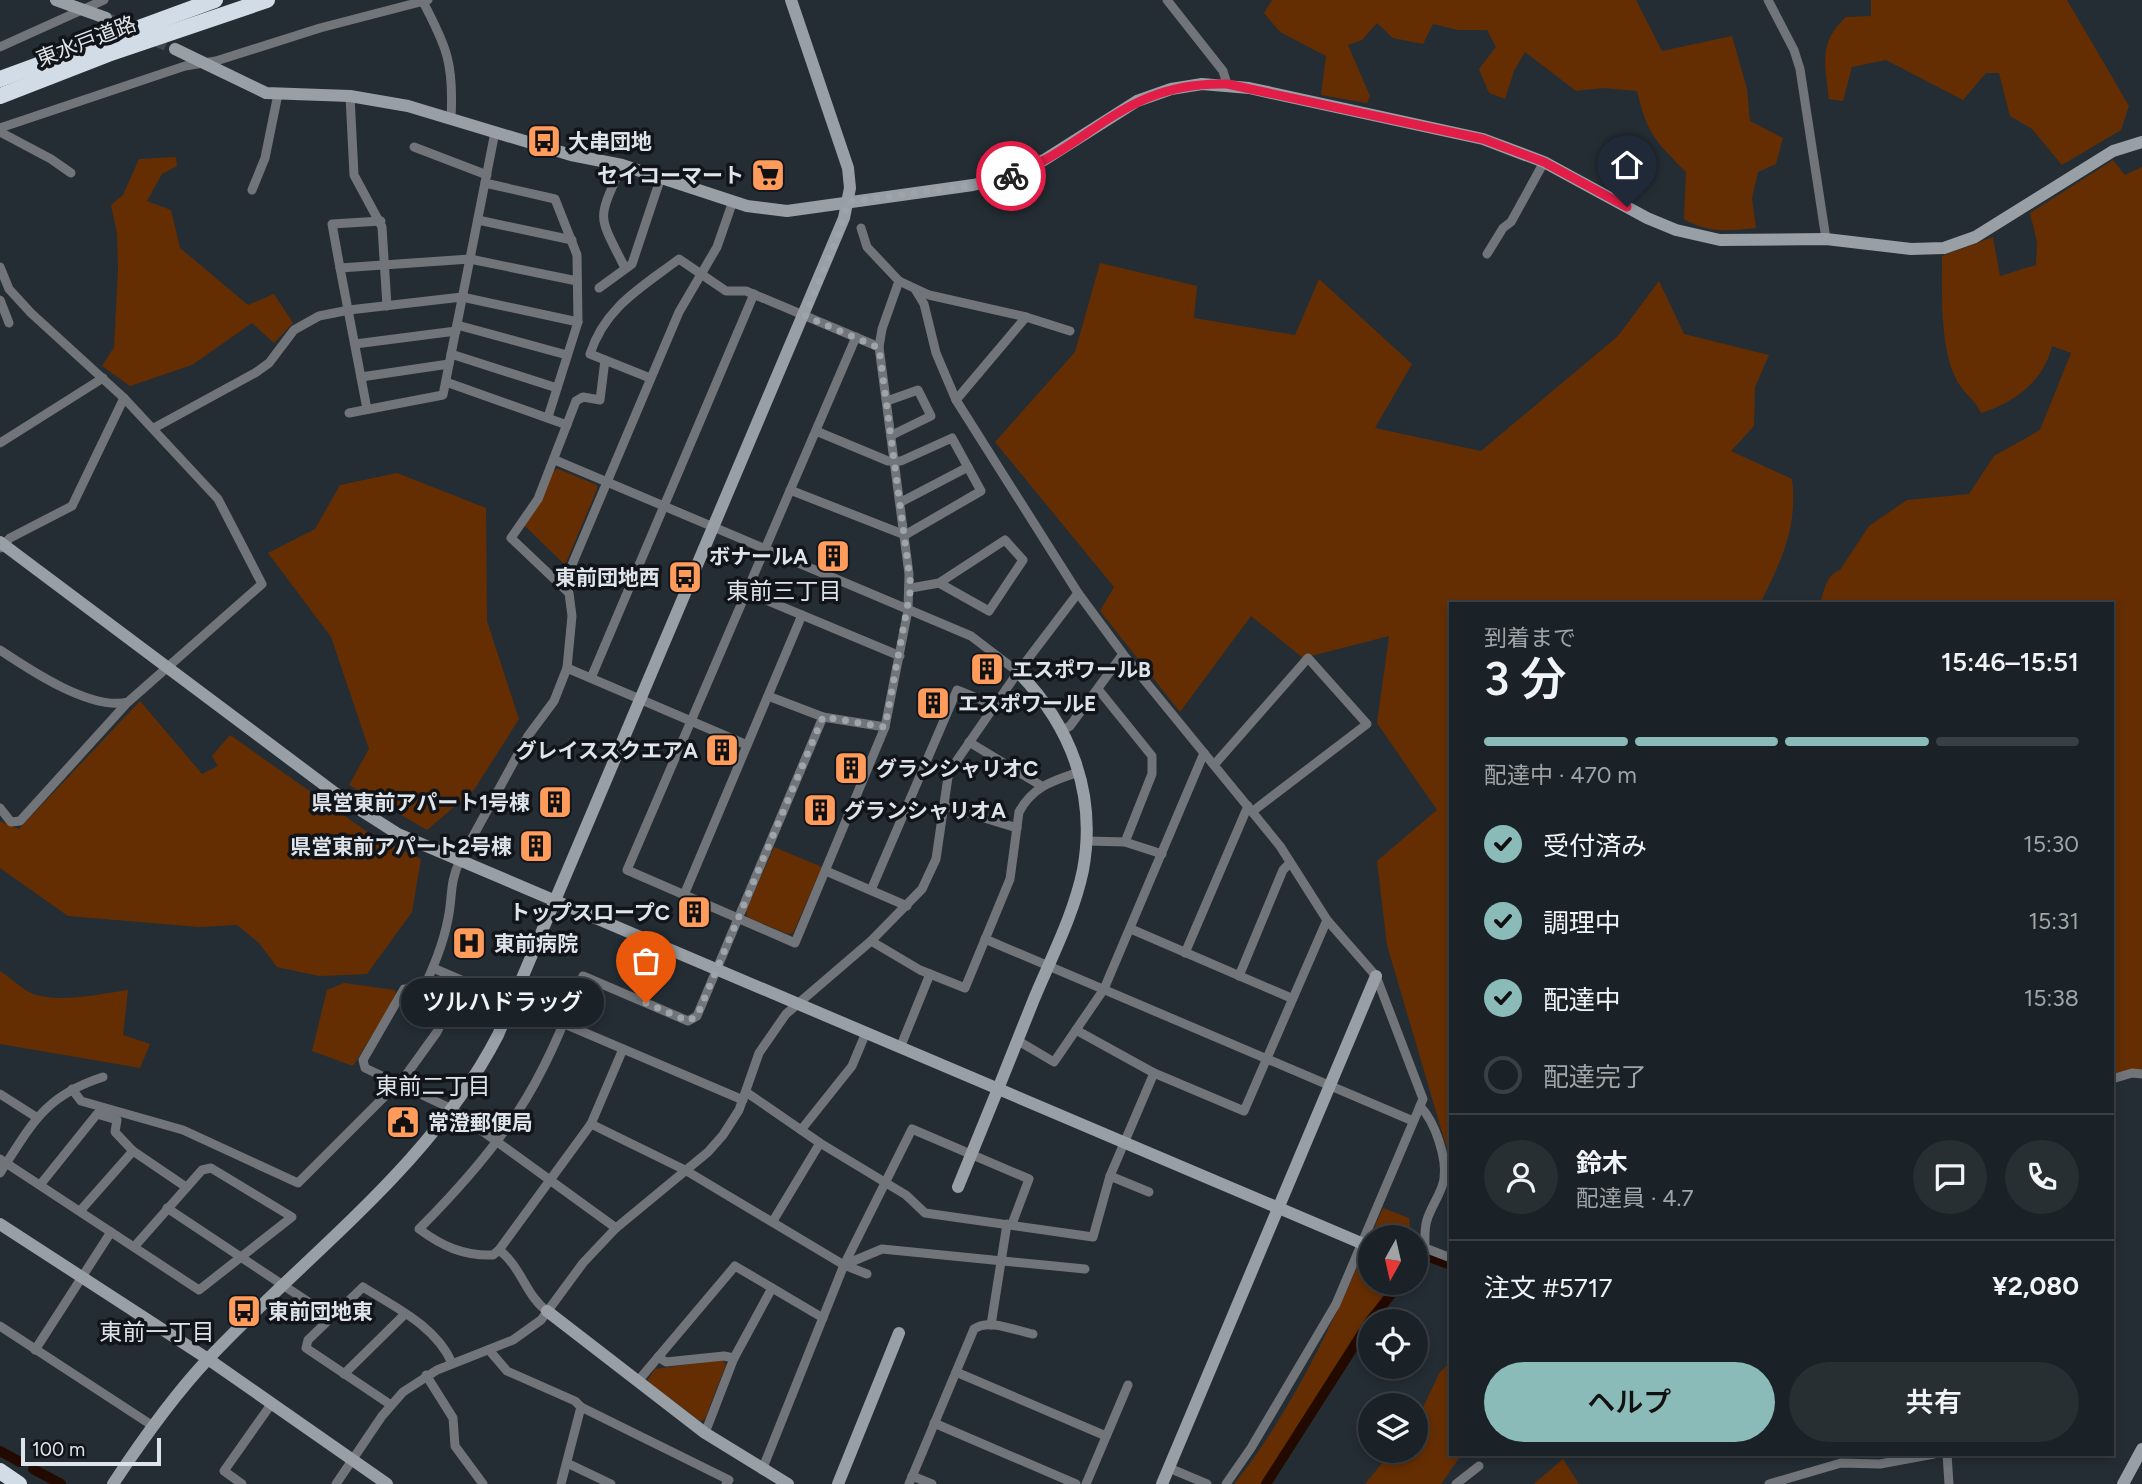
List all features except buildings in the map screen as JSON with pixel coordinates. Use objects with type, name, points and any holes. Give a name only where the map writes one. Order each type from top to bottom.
[{"type":"highway","name":"東水戸道路","points":[[0,79],[215,0]]},
{"type":"highway","name":"東水戸道路","points":[[0,96],[108,54],[267,0]]},
{"type":"highway","points":[[0,1471],[19,1484]]},
{"type":"street","points":[[56,0],[106,18]]},
{"type":"street","points":[[0,47],[104,0]]},
{"type":"street","points":[[0,130],[135,82],[424,0],[450,60],[453,82],[451,118]]},
{"type":"street","points":[[113,1484],[153,1426],[208,1359],[412,1157],[452,1109],[488,1055],[805,316],[839,233],[848,202],[848,168],[840,138],[791,0]]},
{"type":"street","points":[[1167,0],[1223,71],[1227,84]]},
{"type":"street","points":[[1768,0],[1794,50],[1800,69],[1826,239]]},
{"type":"street","points":[[175,49],[256,90],[278,94],[350,96],[408,106],[571,155],[622,165],[733,201],[787,211],[1008,177],[1044,160],[1153,94],[1187,85],[1227,84],[1483,139],[1544,162],[1647,218],[1695,235],[1735,240],[1826,239],[1911,249],[1958,244],[1996,225],[2113,151],[2142,142]]},
{"type":"street","points":[[252,190],[265,158],[278,94]]},
{"type":"street","points":[[350,96],[354,175],[381,220],[387,306]]},
{"type":"street","points":[[0,130],[71,173]]},
{"type":"street","points":[[349,413],[443,395],[495,132]]},
{"type":"street","points":[[414,147],[486,179],[555,199],[577,255],[578,322],[548,417]]},
{"type":"street","points":[[1487,254],[1503,228],[1511,222],[1544,162]]},
{"type":"street","points":[[622,165],[601,211],[602,222],[625,268]]},
{"type":"street","points":[[599,288],[632,264],[661,177]]},
{"type":"street","points":[[563,586],[679,312],[717,247],[733,201]]},
{"type":"street","points":[[367,409],[332,224],[381,220]]},
{"type":"street","points":[[478,220],[572,240]]},
{"type":"street","points":[[861,228],[867,247],[899,281],[915,289],[929,295],[1026,317],[1070,331]]},
{"type":"street","points":[[340,268],[470,259],[577,281]]},
{"type":"street","points":[[650,378],[590,354],[596,333],[620,305],[679,259],[726,291],[754,294],[879,348]]},
{"type":"street","points":[[0,267],[9,289],[154,428],[218,499],[262,584],[128,702],[20,821],[11,822],[0,808]]},
{"type":"street","points":[[856,337],[627,870],[795,943],[885,727],[908,610],[911,587],[879,348],[882,328],[899,281]]},
{"type":"street","points":[[9,289],[0,298],[9,323]]},
{"type":"street","points":[[915,289],[923,304],[936,353],[956,400],[1078,593],[1123,654],[1250,809],[1327,920],[1376,976],[1423,1099],[1368,1225]]},
{"type":"street","points":[[591,678],[754,294]]},
{"type":"street","points":[[154,428],[255,373],[269,363],[294,330],[319,316],[348,310],[462,297],[578,322]]},
{"type":"street","points":[[956,400],[1026,317]]},
{"type":"street","points":[[355,344],[456,328],[567,355]]},
{"type":"street","points":[[361,377],[450,359],[556,388]]},
{"type":"street","points":[[605,360],[600,400],[583,397],[576,401],[538,499],[511,538],[569,593],[572,616],[566,668],[554,701],[528,736],[450,881],[448,920],[433,968],[422,992],[404,989],[363,1059],[365,1068],[400,1082],[452,1109],[616,1228]]},
{"type":"street","points":[[0,443],[103,378]]},
{"type":"street","points":[[446,382],[567,425]]},
{"type":"street","points":[[887,401],[918,390],[931,416],[892,435]]},
{"type":"street","points":[[124,398],[72,506],[1,545],[374,821],[555,903],[1358,1242]]},
{"type":"street","points":[[816,431],[888,461],[895,461],[952,438],[981,491],[905,535]]},
{"type":"street","points":[[555,460],[971,636],[1018,671],[1037,692],[1063,730],[1079,772],[1085,798],[1087,841],[1076,896],[958,1187]]},
{"type":"street","points":[[901,502],[968,467]]},
{"type":"street","points":[[790,490],[905,535]]},
{"type":"street","points":[[911,587],[939,583],[1005,540],[1023,559],[989,611],[939,583]]},
{"type":"street","points":[[747,592],[900,656]]},
{"type":"street","points":[[336,1484],[391,1405],[426,1375],[513,1340],[547,1311],[583,1263],[616,1228],[708,1152],[723,1135],[744,1096],[766,1041],[796,1005],[871,941],[922,889],[936,859],[948,777],[1018,671],[1078,593]]},
{"type":"street","points":[[684,895],[802,615]]},
{"type":"street","points":[[0,650],[29,669],[82,695],[120,704],[128,702]]},
{"type":"street","points":[[1063,730],[1070,726],[1123,654]]},
{"type":"street","points":[[1185,953],[1250,809],[1367,724],[1308,658],[1214,765]]},
{"type":"street","points":[[566,668],[747,746]]},
{"type":"street","points":[[1098,689],[1152,756],[1152,774],[1125,842]]},
{"type":"street","points":[[871,890],[957,690],[994,705]]},
{"type":"street","points":[[768,696],[823,717],[885,727]]},
{"type":"street","points":[[623,1049],[591,1124],[499,1250],[493,1255],[462,1253],[437,1242],[419,1229],[474,1171],[531,1090],[583,976],[688,1021],[693,1020],[823,717]]},
{"type":"street","points":[[969,743],[1037,780],[1040,785]]},
{"type":"street","points":[[1017,1040],[1054,1062],[1104,989],[1204,753]]},
{"type":"street","points":[[871,941],[930,974],[965,988],[1010,879],[1017,828],[1024,804],[1040,785],[1079,772]]},
{"type":"street","points":[[945,806],[1017,828]]},
{"type":"street","points":[[1087,841],[1125,842],[1162,854]]},
{"type":"street","points":[[1239,976],[1283,870],[1290,863]]},
{"type":"street","points":[[826,871],[907,906]]},
{"type":"street","points":[[1076,1030],[1154,1073],[1244,1111],[1327,920]]},
{"type":"street","points":[[1131,929],[1292,998]]},
{"type":"street","points":[[985,939],[1413,1121]]},
{"type":"street","points":[[433,968],[623,1049],[744,1096],[884,1181],[925,1213],[1093,1237],[1110,1175],[1154,1073]]},
{"type":"street","points":[[900,1048],[930,974]]},
{"type":"street","points":[[1162,1484],[1376,976]]},
{"type":"street","points":[[72,1089],[81,1101],[183,1130],[298,1183],[400,1082],[437,1032],[462,981]]},
{"type":"street","points":[[801,1130],[852,1066],[865,1035]]},
{"type":"street","points":[[2114,1078],[2132,1073],[2142,1074]]},
{"type":"street","points":[[0,1172],[3,1161],[36,1117],[56,1097],[103,1077]]},
{"type":"street","points":[[0,1094],[36,1117]]},
{"type":"street","points":[[1420,1106],[1428,1114],[1444,1171],[1444,1181],[1426,1221],[1424,1248],[1449,1257]]},
{"type":"street","points":[[40,1185],[97,1114],[117,1120],[115,1132],[133,1151],[186,1187]]},
{"type":"street","points":[[591,1124],[685,1170],[844,1265],[867,1274]]},
{"type":"street","points":[[762,1470],[844,1265],[912,1129],[1029,1179],[1009,1224],[991,1325]]},
{"type":"street","points":[[773,1221],[820,1143]]},
{"type":"street","points":[[80,1212],[133,1151]]},
{"type":"street","points":[[3,1161],[198,1290],[204,1289],[239,1256],[292,1217],[211,1168],[202,1170],[134,1247]]},
{"type":"street","points":[[1110,1175],[1149,1192]]},
{"type":"street","points":[[167,1208],[331,1317]]},
{"type":"street","points":[[0,1224],[208,1359],[387,1484]]},
{"type":"street","points":[[35,1350],[111,1233]]},
{"type":"street","points":[[844,1265],[882,1248],[1085,1269]]},
{"type":"street","points":[[1226,1484],[1251,1448],[1336,1304],[1358,1248]]},
{"type":"street","points":[[499,1250],[509,1257],[538,1305],[705,1433],[788,1484]]},
{"type":"street","points":[[638,1381],[735,1266],[822,1318]]},
{"type":"street","points":[[391,1405],[306,1348],[308,1340],[363,1287],[405,1314],[444,1345],[452,1363]]},
{"type":"street","points":[[705,1433],[734,1358],[772,1288]]},
{"type":"street","points":[[344,1374],[405,1314]]},
{"type":"street","points":[[932,1484],[911,1480],[974,1329],[980,1324],[991,1325],[1033,1335]]},
{"type":"street","points":[[0,1326],[153,1426]]},
{"type":"street","points":[[838,1484],[898,1334]]},
{"type":"street","points":[[489,1350],[507,1371],[575,1401],[582,1407],[729,1480],[726,1484]]},
{"type":"street","points":[[658,1357],[666,1362],[724,1356],[734,1358]]},
{"type":"street","points":[[956,1372],[1106,1436]]},
{"type":"street","points":[[426,1375],[453,1418],[453,1434],[459,1453],[483,1484]]},
{"type":"street","points":[[1086,1484],[1128,1385]]},
{"type":"street","points":[[242,1484],[224,1471],[272,1403]]},
{"type":"street","points":[[561,1484],[582,1407]]},
{"type":"street","points":[[934,1423],[1076,1484]]},
{"type":"street","points":[[2123,1484],[2142,1449]]},
{"type":"street","points":[[1769,1484],[1841,1463],[1880,1464],[1923,1456]]},
{"type":"street","points":[[1947,1456],[1949,1484]]},
{"type":"street","points":[[567,1462],[611,1484]]},
{"type":"street","points":[[1456,1484],[1479,1466]]},
{"type":"street","points":[[1169,1468],[1207,1484]]},
{"type":"shaded area","points":[[1272,0],[1636,0],[1662,51],[1732,36],[1747,89],[1750,121],[1783,138],[1776,164],[1758,172],[1752,198],[1756,228],[1710,229],[1684,219],[1686,172],[1654,136],[1637,91],[1603,88],[1576,91],[1525,52],[1514,71],[1505,99],[1489,93],[1479,69],[1496,47],[1487,30],[1458,30],[1433,24],[1423,44],[1393,38],[1377,23],[1362,40],[1348,45],[1370,96],[1367,103],[1321,95],[1326,56],[1280,32],[1264,13]]},
{"type":"shaded area","points":[[1871,0],[2067,0],[2129,106],[2121,130],[2062,165],[2032,129],[2010,116],[1999,73],[1986,73],[1963,100],[1886,60],[1852,67],[1843,101],[1829,99],[1826,75],[1827,45],[1846,17],[1871,16]]},
{"type":"shaded area","points":[[176,157],[177,166],[162,174],[147,201],[171,210],[180,248],[248,305],[274,294],[293,323],[274,343],[252,323],[192,365],[130,386],[102,366],[114,347],[118,271],[117,233],[111,205],[123,195],[139,159]]},
{"type":"shaded area","points":[[2113,160],[2125,175],[2142,167],[2142,1070],[2114,1075],[2114,602],[1821,602],[1829,580],[1840,570],[1869,526],[1907,500],[1969,494],[1994,456],[2040,430],[2071,353],[2052,346],[2042,370],[2026,389],[2005,403],[1981,413],[1954,374],[1943,323],[1942,256],[1993,237],[2000,276],[2036,265],[2037,242],[2030,213]]},
{"type":"shaded area","points":[[1100,263],[1197,286],[1194,318],[1295,335],[1319,279],[1412,364],[1375,428],[1481,451],[1618,336],[1659,281],[1684,334],[1769,355],[1755,387],[1754,426],[1731,451],[1792,479],[1790,529],[1781,558],[1761,602],[1449,602],[1449,1148],[1387,945],[1377,861],[1437,810],[1377,723],[1389,636],[1303,658],[1251,616],[1180,712],[1100,611],[1114,587],[995,442],[1075,352]]},
{"type":"shaded area","points":[[558,469],[597,485],[565,565],[524,525],[553,471]]},
{"type":"shaded area","points":[[397,473],[486,508],[487,621],[519,719],[474,790],[427,830],[349,785],[369,749],[331,637],[268,553],[315,529],[340,485]]},
{"type":"shaded area","points":[[140,701],[202,774],[218,766],[212,756],[230,735],[376,838],[421,859],[412,912],[367,974],[319,976],[277,967],[259,943],[237,925],[199,927],[68,916],[0,868],[0,821],[19,829]]},
{"type":"shaded area","points":[[774,847],[822,867],[793,933],[788,934],[747,917],[746,911]]},
{"type":"shaded area","points":[[0,971],[27,991],[49,997],[76,997],[128,990],[123,1035],[150,1044],[140,1068],[0,1044]]},
{"type":"shaded area","points":[[344,983],[395,990],[397,995],[353,1066],[312,1051],[327,990]]},
{"type":"shaded area","points":[[1383,1208],[1409,1218],[1410,1225],[1375,1225]]},
{"type":"shaded area","points":[[1358,1264],[1358,1295],[1388,1295],[1377,1309],[1358,1309],[1358,1333],[1262,1484],[1234,1484],[1274,1428],[1310,1365]]},
{"type":"shaded area","points":[[722,1360],[726,1364],[705,1419],[700,1421],[647,1381],[655,1369]]},
{"type":"shaded area","points":[[1449,1364],[1449,1456],[1461,1456],[1441,1484],[1365,1484],[1382,1463],[1428,1463],[1428,1397],[1440,1372]]},
{"type":"shaded area","points":[[1563,1459],[1579,1484],[1534,1484],[1536,1482]]},
{"type":"waterway","points":[[1428,1257],[1449,1264]]},
{"type":"waterway","points":[[1379,1309],[1391,1295]]},
{"type":"waterway","points":[[1266,1484],[1358,1340]]},
{"type":"waterway","points":[[0,1451],[20,1462]]},
{"type":"waterway","points":[[33,1469],[61,1484]]},
{"type":"tunnel","points":[[106,18],[175,49]]},
{"type":"way so far","points":[[646,1003],[688,1021],[697,1016],[823,717],[885,727],[911,587],[879,348],[805,316],[839,233],[848,202],[993,182],[1011,176]]},
{"type":"place","name":"大串団地","points":[[544,141]]},
{"type":"place","name":"セイコーマート","points":[[768,175]]},
{"type":"place","name":"ボナールA","points":[[833,556]]},
{"type":"place","name":"東前団地西","points":[[685,577]]},
{"type":"place","name":"エスポワールB","points":[[987,669]]},
{"type":"place","name":"エスポワールE","points":[[933,703]]},
{"type":"place","name":"グレイススクエアA","points":[[722,750]]},
{"type":"place","name":"グランシャリオC","points":[[851,768]]},
{"type":"place","name":"県営東前アパート1号棟","points":[[555,802]]},
{"type":"place","name":"グランシャリオA","points":[[820,810]]},
{"type":"place","name":"県営東前アパート2号棟","points":[[536,846]]},
{"type":"place","name":"トップスロープC","points":[[694,912]]},
{"type":"place","name":"東前病院","points":[[469,943]]},
{"type":"place","name":"ツルハドラッグ","points":[[646,1003]]},
{"type":"place","name":"常澄郵便局","points":[[403,1122]]},
{"type":"place","name":"東前団地東","points":[[244,1311]]},
{"type":"district","name":"東前三丁目","points":[[784,591]]},
{"type":"district","name":"東前二丁目","points":[[433,1086]]},
{"type":"district","name":"東前一丁目","points":[[157,1332]]},
{"type":"route","points":[[1011,176],[1025,171],[1118,112],[1153,94],[1187,85],[1227,84],[1483,139],[1544,162],[1627,207]]}]
